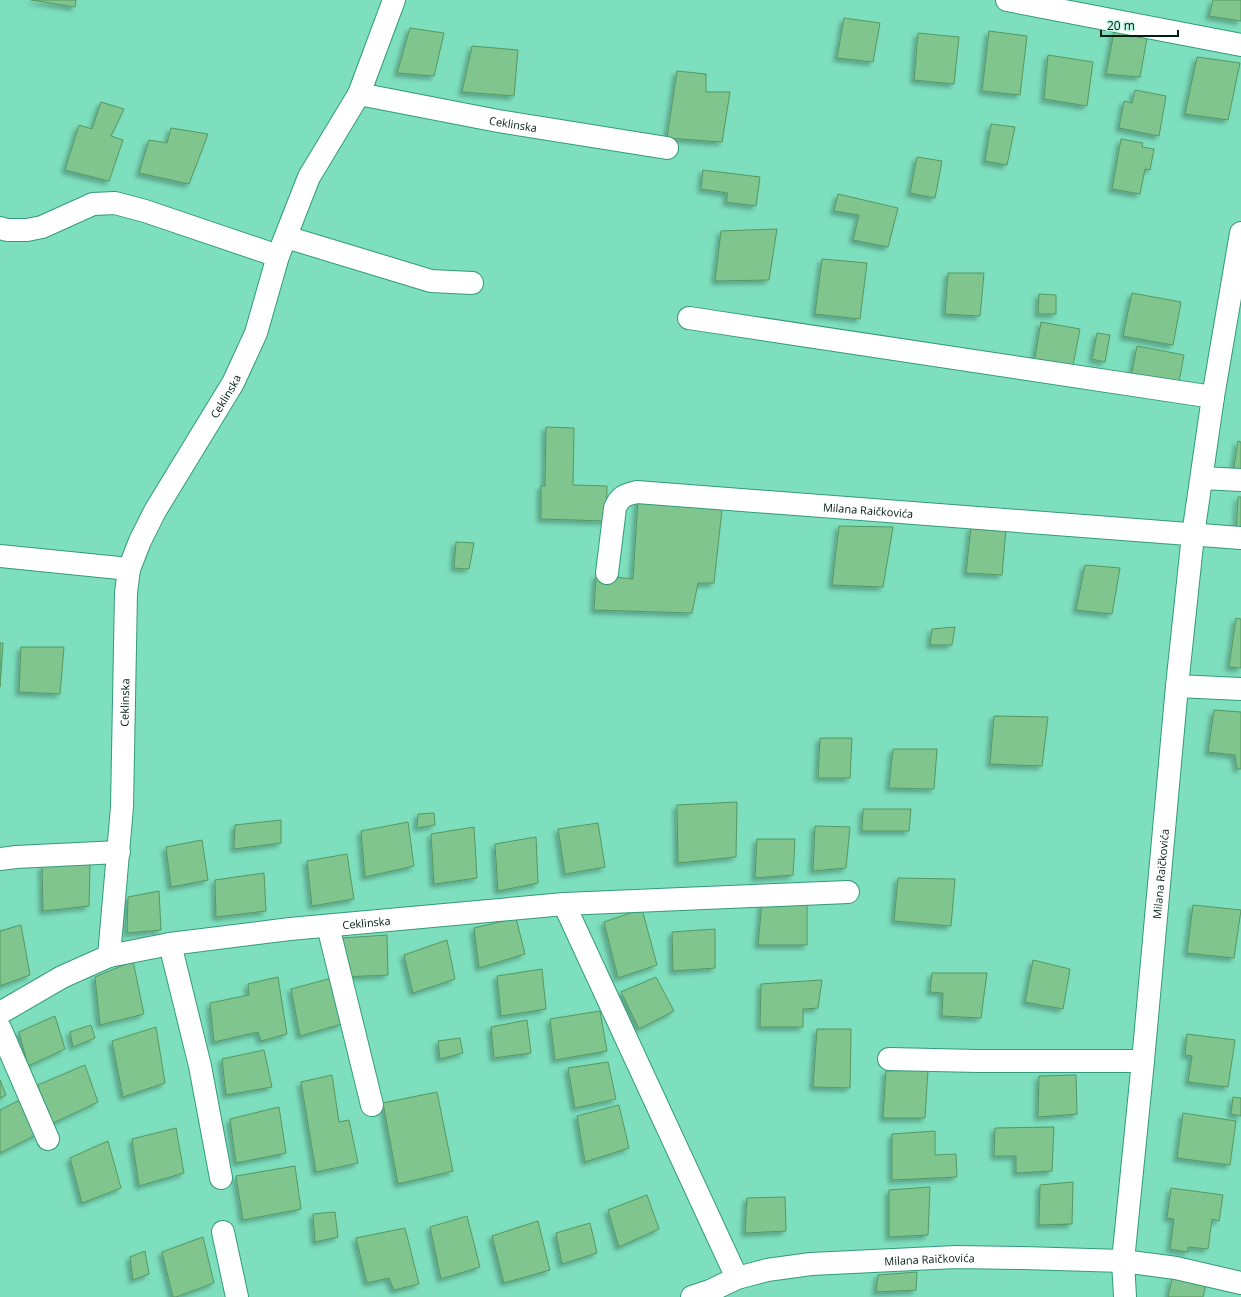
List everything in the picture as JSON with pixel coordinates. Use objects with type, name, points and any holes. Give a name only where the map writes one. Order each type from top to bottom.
[{"type":"street","name":"Ceklinska","points":[[109,956],[122,807],[126,593],[129,569],[140,541],[155,511],[233,383],[256,333],[282,246],[309,177],[360,94],[394,0]]},
{"type":"street","points":[[1007,0],[1241,45]]},
{"type":"street","name":"Ceklinska","points":[[360,94],[498,121],[667,148]]},
{"type":"street","points":[[0,228],[7,230],[21,230],[42,227],[93,204],[115,203],[282,246],[431,281],[472,283]]},
{"type":"street","name":"Milana Raičkovića","points":[[1125,1297],[1123,1260],[1143,1061],[1177,686],[1193,535],[1213,398],[1241,233]]},
{"type":"street","points":[[689,318],[1213,398]]},
{"type":"street","points":[[1202,478],[1241,480]]},
{"type":"street","name":"Milana Raičkovića","points":[[607,573],[615,508],[618,501],[624,495],[637,492],[1241,538]]},
{"type":"street","points":[[0,556],[129,569]]},
{"type":"street","points":[[1177,686],[1241,688]]},
{"type":"street","points":[[0,859],[119,852]]},
{"type":"street","name":"Ceklinska","points":[[0,1013],[62,977],[109,956],[170,944],[290,929],[564,904],[848,892]]},
{"type":"street","points":[[564,904],[729,1287]]},
{"type":"street","points":[[328,926],[372,1105]]},
{"type":"street","points":[[170,944],[200,1066],[221,1178]]},
{"type":"street","points":[[0,1028],[48,1139]]},
{"type":"street","points":[[889,1059],[978,1061],[1143,1061]]},
{"type":"street","points":[[223,1232],[237,1297]]},
{"type":"street","name":"Milana Raičkovića","points":[[692,1297],[729,1287],[768,1270],[811,1264],[851,1261],[956,1257],[1123,1260],[1176,1268],[1241,1283]]},
{"type":"building","points":[[31,0],[76,0],[75,7]]},
{"type":"building","points":[[1213,0],[1241,0],[1241,21],[1209,16]]},
{"type":"building","points":[[844,18],[880,23],[873,62],[837,58]]},
{"type":"building","points":[[410,28],[444,33],[434,76],[397,73]]},
{"type":"building","points":[[989,31],[1027,36],[1020,95],[982,91]]},
{"type":"building","points":[[1114,32],[1147,38],[1140,77],[1106,74]]},
{"type":"building","points":[[918,33],[959,37],[954,84],[914,80]]},
{"type":"building","points":[[472,46],[518,50],[514,96],[462,92]]},
{"type":"building","points":[[1048,55],[1093,62],[1087,106],[1044,99]]},
{"type":"building","points":[[1197,57],[1240,63],[1228,120],[1185,114]]},
{"type":"building","points":[[677,71],[706,74],[706,92],[730,92],[722,142],[667,138]]},
{"type":"building","points":[[1135,90],[1166,96],[1159,136],[1119,128],[1124,101],[1132,103]]},
{"type":"building","points":[[101,102],[124,109],[111,136],[123,140],[109,181],[65,170],[79,125],[92,129]]},
{"type":"building","points":[[991,124],[1015,127],[1007,165],[985,161]]},
{"type":"building","points":[[171,128],[208,134],[189,184],[139,173],[149,140],[167,143]]},
{"type":"building","points":[[1121,139],[1143,143],[1142,147],[1154,149],[1150,170],[1145,169],[1140,194],[1112,189]]},
{"type":"building","points":[[917,157],[942,161],[935,198],[910,193]]},
{"type":"building","points":[[703,170],[760,177],[756,206],[726,202],[728,193],[701,189]]},
{"type":"building","points":[[838,194],[898,208],[888,247],[853,240],[859,215],[834,211]]},
{"type":"building","points":[[777,229],[769,280],[715,281],[721,231]]},
{"type":"building","points":[[822,259],[867,263],[860,319],[815,314]]},
{"type":"building","points":[[948,273],[984,273],[980,316],[945,314]]},
{"type":"building","points":[[1132,293],[1181,302],[1173,345],[1123,336]]},
{"type":"building","points":[[1039,294],[1056,295],[1056,314],[1038,314]]},
{"type":"building","points":[[1041,322],[1080,329],[1072,370],[1034,363]]},
{"type":"building","points":[[1097,333],[1110,335],[1105,362],[1092,359]]},
{"type":"building","points":[[1137,346],[1184,355],[1178,387],[1131,377]]},
{"type":"building","points":[[546,427],[574,428],[573,485],[607,486],[606,521],[541,519],[541,486],[545,486]]},
{"type":"building","points":[[1238,441],[1241,442],[1241,474],[1233,473]]},
{"type":"building","points":[[1238,497],[1241,497],[1241,537],[1236,536]]},
{"type":"building","points":[[638,500],[723,500],[714,583],[698,583],[692,613],[594,610],[596,575],[633,579]]},
{"type":"building","points":[[839,526],[893,527],[883,587],[832,585]]},
{"type":"building","points":[[971,527],[1006,528],[1002,575],[966,573]]},
{"type":"building","points":[[456,542],[474,543],[469,569],[454,568]]},
{"type":"building","points":[[1085,565],[1120,568],[1112,614],[1076,610]]},
{"type":"building","points":[[1236,618],[1241,619],[1241,668],[1229,667]]},
{"type":"building","points":[[955,627],[952,645],[930,645],[932,629]]},
{"type":"building","points":[[0,643],[3,643],[0,687]]},
{"type":"building","points":[[21,647],[64,647],[60,694],[19,692]]},
{"type":"building","points":[[1214,710],[1241,712],[1241,769],[1237,769],[1235,755],[1208,752]]},
{"type":"building","points":[[994,716],[1048,717],[1042,766],[990,764]]},
{"type":"building","points":[[820,738],[852,738],[850,778],[818,778]]},
{"type":"building","points":[[893,749],[937,749],[934,789],[889,788]]},
{"type":"building","points":[[737,802],[736,857],[678,863],[677,805]]},
{"type":"building","points":[[863,809],[911,809],[909,831],[862,831]]},
{"type":"building","points":[[434,813],[435,825],[417,828],[418,814]]},
{"type":"building","points":[[281,820],[281,843],[234,849],[235,825]]},
{"type":"building","points":[[408,822],[414,866],[365,877],[361,831]]},
{"type":"building","points":[[598,823],[605,867],[565,874],[558,829]]},
{"type":"building","points":[[815,826],[850,827],[846,868],[813,871]]},
{"type":"building","points":[[474,827],[477,878],[434,884],[431,834]]},
{"type":"building","points":[[536,837],[538,883],[498,891],[495,844]]},
{"type":"building","points":[[757,839],[795,839],[793,875],[755,878]]},
{"type":"building","points":[[202,840],[208,880],[171,887],[166,847]]},
{"type":"building","points":[[347,854],[354,899],[312,906],[307,861]]},
{"type":"building","points":[[90,864],[89,906],[43,911],[42,866]]},
{"type":"building","points":[[264,873],[266,911],[216,917],[215,880]]},
{"type":"building","points":[[898,878],[955,879],[951,926],[894,921]]},
{"type":"building","points":[[159,891],[161,930],[127,933],[128,897]]},
{"type":"building","points":[[807,899],[807,945],[758,945],[762,902]]},
{"type":"building","points":[[1193,905],[1241,910],[1234,958],[1187,953]]},
{"type":"building","points":[[642,909],[657,965],[618,978],[604,922]]},
{"type":"building","points":[[516,918],[525,954],[479,968],[474,928]]},
{"type":"building","points":[[21,925],[30,975],[0,986],[0,931]]},
{"type":"building","points":[[715,929],[715,968],[673,971],[672,932]]},
{"type":"building","points":[[387,935],[388,975],[343,977],[343,938]]},
{"type":"building","points":[[447,940],[455,979],[413,993],[404,955]]},
{"type":"building","points":[[1033,960],[1070,969],[1063,1009],[1025,1002]]},
{"type":"building","points":[[133,961],[144,1014],[100,1025],[95,977]]},
{"type":"building","points":[[542,969],[546,1009],[501,1016],[497,976]]},
{"type":"building","points":[[932,973],[987,973],[981,1018],[942,1016],[943,993],[930,992]]},
{"type":"building","points":[[278,977],[287,1034],[261,1041],[258,1032],[214,1042],[210,1003],[249,995],[248,984]]},
{"type":"building","points":[[656,977],[674,1011],[639,1029],[621,992]]},
{"type":"building","points":[[332,978],[342,1024],[300,1036],[291,989]]},
{"type":"building","points":[[822,980],[818,1008],[803,1009],[803,1027],[760,1027],[761,984]]},
{"type":"building","points":[[600,1011],[607,1051],[555,1060],[550,1019]]},
{"type":"building","points":[[55,1016],[65,1049],[28,1066],[19,1032]]},
{"type":"building","points":[[527,1020],[531,1053],[494,1058],[491,1027]]},
{"type":"building","points":[[91,1025],[95,1038],[73,1047],[70,1032]]},
{"type":"building","points":[[156,1027],[165,1083],[123,1097],[112,1041]]},
{"type":"building","points":[[817,1029],[851,1029],[850,1088],[813,1087]]},
{"type":"building","points":[[1187,1034],[1235,1040],[1228,1087],[1188,1082],[1192,1056],[1185,1055]]},
{"type":"building","points":[[460,1038],[463,1053],[440,1059],[438,1041]]},
{"type":"building","points":[[264,1050],[272,1087],[226,1095],[222,1059]]},
{"type":"building","points":[[608,1062],[616,1099],[575,1108],[568,1068]]},
{"type":"building","points":[[85,1065],[98,1102],[49,1125],[38,1085]]},
{"type":"building","points":[[928,1070],[925,1118],[883,1118],[886,1071]]},
{"type":"building","points":[[332,1075],[339,1122],[349,1120],[358,1163],[316,1172],[301,1082]]},
{"type":"building","points":[[1076,1075],[1077,1114],[1038,1117],[1039,1076]]},
{"type":"building","points":[[0,1080],[6,1095],[0,1098]]},
{"type":"building","points":[[437,1092],[453,1171],[398,1184],[383,1103]]},
{"type":"building","points":[[26,1097],[38,1134],[0,1153],[0,1110]]},
{"type":"building","points":[[1233,1097],[1241,1098],[1241,1116],[1231,1114]]},
{"type":"building","points":[[619,1105],[629,1148],[585,1162],[577,1116]]},
{"type":"building","points":[[279,1107],[286,1153],[236,1163],[230,1119]]},
{"type":"building","points":[[1183,1113],[1236,1121],[1230,1165],[1177,1158]]},
{"type":"building","points":[[1054,1127],[1052,1171],[1016,1173],[1016,1156],[994,1156],[995,1128]]},
{"type":"building","points":[[176,1128],[184,1173],[139,1186],[132,1139]]},
{"type":"building","points":[[935,1131],[935,1155],[956,1154],[957,1177],[892,1180],[892,1134]]},
{"type":"building","points":[[108,1141],[121,1188],[82,1203],[70,1158]]},
{"type":"building","points":[[295,1166],[301,1209],[243,1220],[236,1176]]},
{"type":"building","points":[[1073,1182],[1072,1224],[1039,1225],[1040,1185]]},
{"type":"building","points":[[930,1187],[928,1235],[889,1237],[889,1190]]},
{"type":"building","points":[[1171,1188],[1223,1195],[1219,1221],[1212,1219],[1208,1249],[1188,1247],[1188,1252],[1170,1249],[1174,1219],[1167,1218]]},
{"type":"building","points":[[647,1195],[659,1229],[619,1247],[608,1210]]},
{"type":"building","points":[[785,1197],[786,1231],[745,1233],[747,1198]]},
{"type":"building","points":[[335,1212],[338,1237],[315,1242],[313,1214]]},
{"type":"building","points":[[467,1216],[480,1267],[441,1279],[430,1227]]},
{"type":"building","points":[[538,1221],[550,1270],[504,1283],[492,1236]]},
{"type":"building","points":[[590,1223],[597,1253],[562,1264],[556,1233]]},
{"type":"building","points":[[405,1228],[419,1284],[394,1290],[389,1278],[367,1283],[356,1238]]},
{"type":"building","points":[[203,1237],[214,1283],[173,1297],[162,1252]]},
{"type":"building","points":[[145,1251],[149,1274],[133,1280],[130,1257]]},
{"type":"building","points":[[917,1272],[916,1290],[876,1292],[878,1275]]},
{"type":"building","points":[[1172,1278],[1206,1285],[1203,1297],[1168,1297]]}]
